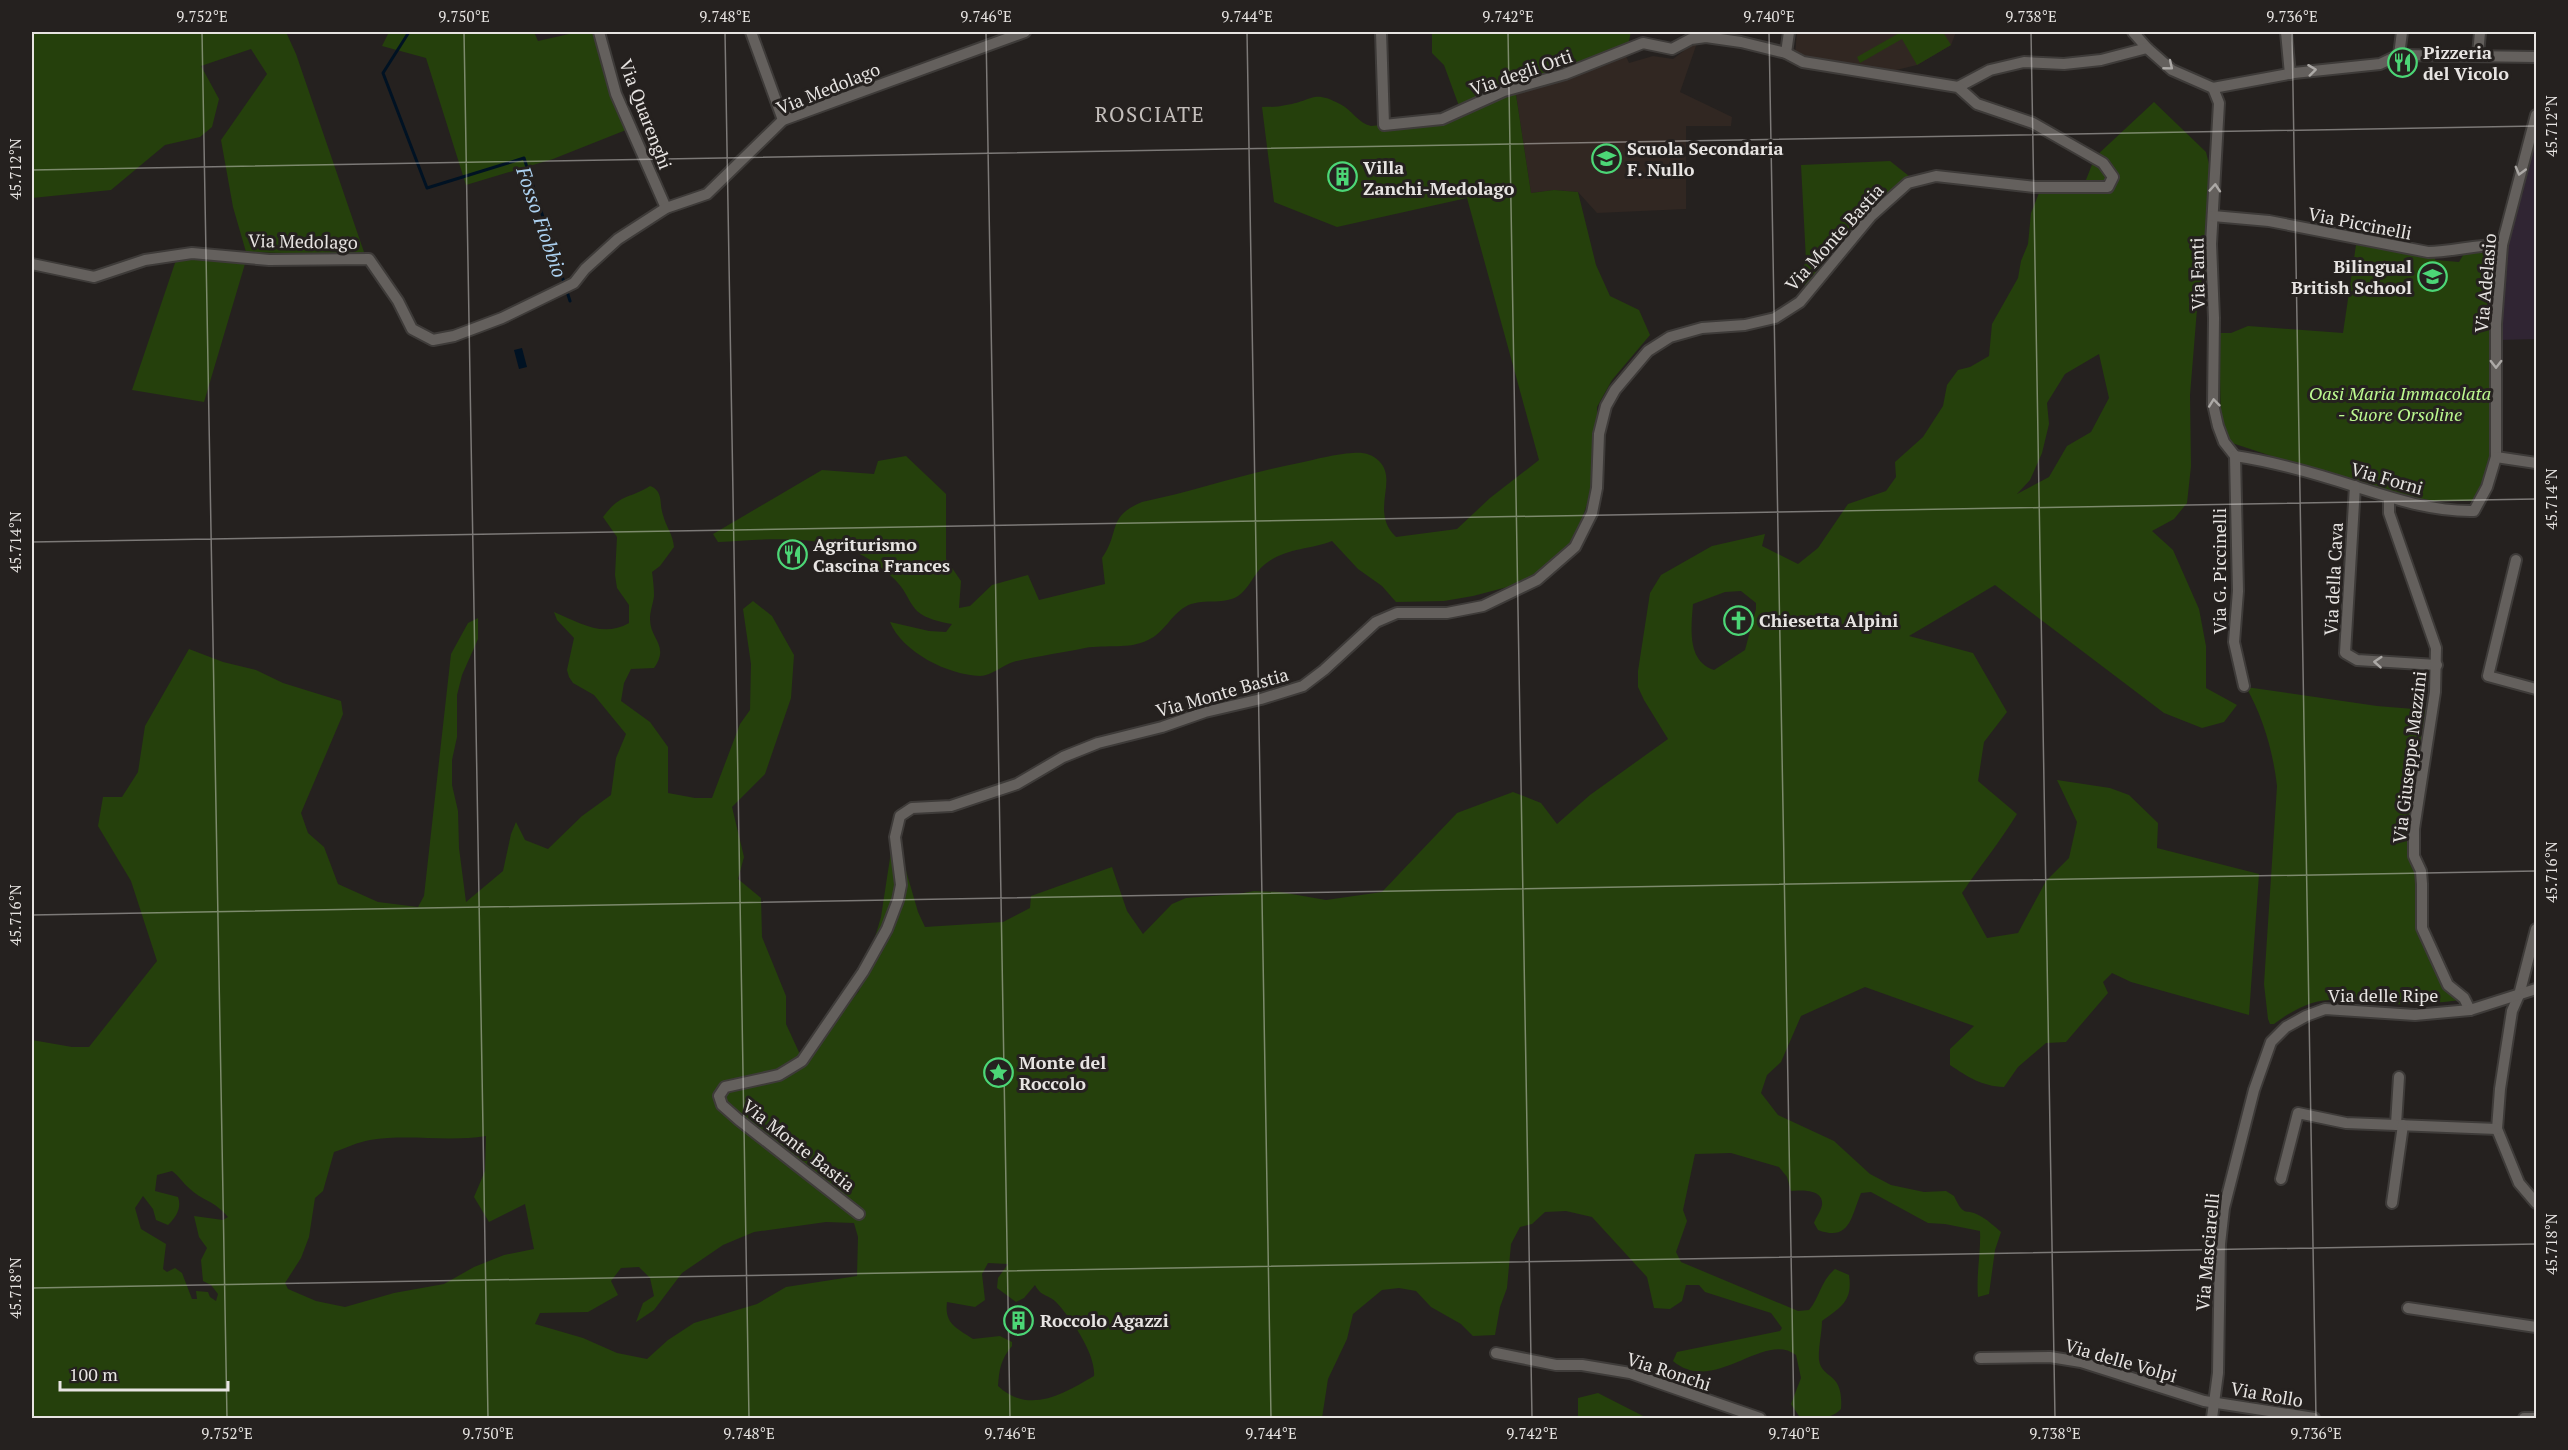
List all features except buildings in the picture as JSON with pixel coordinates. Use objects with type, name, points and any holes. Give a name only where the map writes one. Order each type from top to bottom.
[{"type":"street","name":"Via Quarenghi","points":[[599,32],[616,94],[666,208]]},
{"type":"street","points":[[751,32],[783,120]]},
{"type":"street","name":"Via Medolago","points":[[32,264],[94,277],[145,260],[192,253],[269,260],[369,259],[398,302],[412,329],[433,340],[454,336],[502,318],[574,283],[585,269],[618,239],[666,208],[707,194],[783,120],[1025,32]]},
{"type":"street","name":"Via degli Orti","points":[[1381,32],[1384,125],[1442,119],[1504,91],[1565,75],[1643,43],[1672,49],[1691,39],[1706,37],[1741,42],[1786,54],[1803,62],[1958,87]]},
{"type":"street","points":[[1786,54],[1789,32]]},
{"type":"street","points":[[2133,32],[2172,70],[2213,88],[2290,74],[2380,64],[2398,55],[2536,57]]},
{"type":"street","points":[[2286,32],[2290,74]]},
{"type":"street","points":[[2398,55],[2402,32]]},
{"type":"street","points":[[2478,55],[2480,32]]},
{"type":"street","points":[[1958,87],[1990,70],[2024,62],[2064,64],[2101,60],[2147,48]]},
{"type":"street","name":"Via Monte Bastia","points":[[859,1214],[739,1120],[722,1105],[719,1096],[724,1087],[779,1075],[802,1061],[863,972],[887,929],[898,900],[901,885],[895,837],[900,816],[912,808],[951,806],[1017,784],[1063,757],[1098,743],[1162,727],[1205,712],[1261,699],[1302,686],[1324,670],[1376,622],[1397,613],[1447,613],[1483,606],[1537,580],[1575,547],[1592,513],[1597,488],[1599,434],[1606,406],[1615,390],[1648,351],[1670,337],[1702,328],[1745,326],[1775,318],[1800,302],[1871,216],[1908,183],[1936,176],[2053,187],[2100,188],[2108,187],[2112,183],[2113,177],[2103,163],[2032,123],[1977,104],[1958,87]]},
{"type":"street","name":"Via Fanti","points":[[2213,88],[2219,103],[2213,216],[2213,404],[2217,426],[2224,442],[2235,456]]},
{"type":"street","name":"Via Adelasio","points":[[2496,457],[2496,324],[2502,245],[2536,115]]},
{"type":"street","name":"Via Piccinelli","points":[[2213,216],[2268,221],[2380,245],[2428,252],[2450,252],[2482,244],[2502,245]]},
{"type":"street","name":"Via Forni","points":[[2235,456],[2268,461],[2355,486],[2389,499],[2460,511],[2474,511],[2487,487],[2496,457]]},
{"type":"street","name":"Via G. Piccinelli","points":[[2235,456],[2238,591],[2234,642],[2244,686]]},
{"type":"street","points":[[2496,457],[2536,463]]},
{"type":"street","name":"Via della Cava","points":[[2355,486],[2345,653],[2357,660],[2436,665]]},
{"type":"street","name":"Via Giuseppe Mazzini","points":[[2389,499],[2388,513],[2432,633],[2436,665],[2432,718],[2415,812],[2414,856],[2421,871],[2422,928],[2448,984],[2464,998],[2470,1010]]},
{"type":"street","points":[[2516,560],[2488,676],[2536,689]]},
{"type":"street","points":[[2536,929],[2519,995],[2512,1011],[2500,1089],[2498,1130],[2519,1183],[2536,1203]]},
{"type":"street","name":"Via delle Ripe","points":[[2254,1090],[2271,1042],[2286,1027],[2325,1009],[2415,1015],[2470,1010],[2536,989]]},
{"type":"street","points":[[2392,1203],[2399,1125],[2399,1077]]},
{"type":"street","name":"Via Masciarelli","points":[[2212,1419],[2216,1402],[2224,1208],[2254,1090]]},
{"type":"street","points":[[2281,1179],[2298,1113],[2346,1123],[2498,1130]]},
{"type":"street","points":[[2408,1308],[2536,1327]]},
{"type":"street","name":"Via Ronchi","points":[[1496,1353],[1556,1365],[1582,1365],[1630,1373],[1760,1419]]},
{"type":"street","name":"Via delle Volpi","points":[[1980,1358],[2047,1357],[2081,1362],[2164,1389],[2216,1402]]},
{"type":"street","name":"Via Rollo","points":[[2216,1402],[2314,1419]]},
{"type":"street","points":[[2524,1419],[2536,1418]]},
{"type":"shaded area","points":[[1797,32],[1956,32],[1951,45],[1917,65],[1888,72],[1832,65],[1795,54]]},
{"type":"shaded area","name":"Scuola Secondaria F. Nullo","points":[[1698,40],[1680,92],[1732,117],[1731,126],[1686,126],[1686,209],[1597,213],[1578,192],[1554,190],[1531,193],[1515,88],[1625,54],[1629,63],[1653,56],[1673,59]]},
{"type":"shaded area","points":[[2536,122],[2536,339],[2499,340],[2499,292],[2512,216],[2523,193]]},
{"type":"green space","points":[[32,32],[286,32],[296,54],[365,255],[246,252],[233,207],[221,140],[267,74],[251,49],[201,66],[219,99],[212,127],[200,137],[165,145],[111,190],[32,198]]},
{"type":"green space","points":[[389,32],[534,32],[538,41],[578,32],[592,32],[626,130],[553,159],[466,185],[426,58],[382,46]]},
{"type":"green space","points":[[1432,32],[1631,32],[1628,45],[1619,51],[1459,106],[1444,65],[1432,53]]},
{"type":"green space","points":[[1901,32],[1943,32],[1951,45],[1917,65],[1902,39],[1860,63],[1857,57]]},
{"type":"green space","points":[[1515,88],[1531,193],[1554,190],[1578,192],[1596,265],[1610,296],[1639,310],[1650,335],[1612,380],[1597,407],[1597,456],[1587,504],[1578,531],[1559,559],[1515,585],[1444,601],[1396,602],[1382,586],[1358,569],[1332,541],[1288,552],[1272,559],[1260,568],[1238,596],[1225,601],[1191,604],[1154,637],[1140,643],[1085,648],[1031,658],[1013,662],[980,676],[967,675],[941,666],[915,652],[905,643],[890,622],[929,631],[946,632],[952,624],[933,620],[921,614],[893,578],[858,553],[839,546],[799,540],[718,542],[713,534],[822,470],[874,474],[878,461],[906,456],[946,494],[946,559],[961,581],[959,608],[970,606],[992,585],[1028,575],[1039,600],[1105,584],[1102,558],[1119,519],[1131,508],[1142,502],[1279,467],[1333,456],[1367,454],[1379,461],[1386,478],[1385,517],[1388,527],[1396,537],[1457,529],[1490,498],[1539,460],[1467,198],[1337,227],[1274,202],[1262,107],[1280,106],[1313,97],[1324,97],[1344,107],[1362,122],[1371,126],[1442,119]]},
{"type":"green space","points":[[2154,102],[2206,152],[2210,168],[2205,277],[2197,309],[2190,395],[2191,466],[2187,503],[2174,519],[2152,531],[2173,550],[2199,609],[2206,646],[2206,688],[2237,705],[2224,722],[2202,728],[2164,713],[1995,585],[1909,636],[1973,653],[2007,712],[1984,742],[1978,781],[2017,814],[1962,893],[1987,938],[2018,933],[2046,881],[2069,858],[2077,822],[2057,780],[2110,788],[2129,795],[2158,823],[2157,848],[2259,874],[2249,1015],[2131,982],[2112,973],[2103,982],[2108,993],[2066,1042],[2046,1043],[2018,1067],[2004,1087],[1982,1083],[1950,1065],[1950,1049],[1974,1026],[1865,987],[1801,1016],[1781,1062],[1767,1075],[1761,1093],[1778,1115],[1834,1141],[1870,1174],[1891,1185],[1924,1192],[1946,1191],[1954,1196],[1963,1210],[1982,1217],[2001,1232],[1995,1250],[1989,1294],[1978,1297],[1980,1231],[1928,1223],[1871,1192],[1861,1193],[1848,1225],[1843,1230],[1829,1233],[1818,1230],[1814,1223],[1822,1205],[1819,1196],[1811,1192],[1791,1191],[1787,1177],[1779,1167],[1731,1153],[1695,1154],[1683,1210],[1687,1221],[1676,1252],[1681,1262],[1798,1311],[1809,1310],[1826,1279],[1835,1269],[1849,1275],[1850,1284],[1847,1297],[1840,1307],[1822,1321],[1819,1351],[1821,1366],[1839,1388],[1841,1409],[1836,1413],[1821,1418],[1799,1416],[1791,1404],[1801,1378],[1796,1355],[1783,1350],[1769,1350],[1721,1368],[1705,1371],[1689,1370],[1673,1361],[1677,1352],[1780,1331],[1782,1328],[1771,1313],[1705,1292],[1699,1285],[1686,1285],[1682,1301],[1670,1309],[1654,1308],[1647,1277],[1592,1217],[1566,1211],[1545,1212],[1532,1224],[1520,1227],[1511,1244],[1507,1288],[1500,1307],[1495,1335],[1473,1336],[1461,1324],[1431,1307],[1416,1291],[1399,1288],[1382,1290],[1353,1314],[1347,1339],[1328,1379],[1322,1418],[32,1418],[32,1040],[72,1047],[89,1047],[157,961],[131,881],[98,826],[103,797],[122,797],[138,772],[145,726],[189,649],[223,662],[256,670],[283,683],[341,701],[343,714],[301,813],[308,833],[324,847],[338,884],[378,902],[418,907],[424,896],[451,654],[468,623],[478,618],[478,639],[462,675],[457,695],[457,737],[452,760],[452,785],[458,811],[459,848],[466,902],[503,871],[516,822],[525,840],[548,849],[582,816],[611,795],[616,758],[626,734],[594,695],[573,683],[569,677],[567,670],[574,638],[557,620],[554,612],[601,629],[610,629],[629,623],[629,605],[617,588],[615,575],[617,537],[603,517],[620,500],[650,486],[654,488],[659,494],[663,515],[674,547],[660,566],[652,572],[654,596],[650,619],[660,654],[654,668],[631,669],[624,683],[621,701],[650,722],[668,747],[668,793],[695,798],[712,798],[740,724],[750,710],[751,664],[743,609],[753,601],[772,616],[794,655],[791,698],[765,774],[732,807],[744,857],[738,879],[761,898],[762,937],[786,996],[786,1024],[803,1061],[859,991],[881,917],[892,845],[900,850],[918,912],[925,927],[1003,922],[1030,908],[1031,896],[1112,867],[1127,911],[1143,934],[1172,904],[1186,898],[1254,891],[1280,892],[1326,900],[1382,892],[1457,813],[1513,792],[1541,803],[1557,824],[1590,795],[1668,739],[1638,687],[1638,671],[1650,593],[1661,575],[1712,546],[1765,534],[1762,546],[1798,564],[1818,548],[1848,504],[1886,491],[1896,477],[1895,462],[1923,437],[1943,406],[1947,385],[1958,370],[1970,367],[1989,356],[1992,324],[2018,278],[2021,261],[2028,244],[2031,213],[2041,188],[2082,190],[2095,157]],"holes":[[[2099,354],[2109,398],[2091,432],[2067,446],[2049,477],[2017,494],[2030,480],[2042,453],[2049,424],[2047,403],[2065,374]],[[1741,591],[1756,603],[1745,650],[1714,670],[1705,666],[1695,652],[1693,643],[1693,604],[1725,592]],[[486,1136],[485,1171],[474,1197],[489,1222],[525,1204],[534,1249],[504,1255],[474,1267],[444,1284],[394,1293],[345,1307],[316,1301],[288,1289],[285,1283],[301,1258],[309,1237],[315,1198],[323,1191],[334,1152],[365,1141],[384,1138]],[[172,1171],[194,1192],[218,1207],[228,1217],[223,1220],[194,1216],[199,1237],[207,1248],[201,1260],[203,1281],[211,1285],[218,1294],[216,1301],[210,1297],[208,1292],[196,1291],[197,1299],[192,1299],[182,1273],[175,1268],[167,1272],[163,1269],[166,1244],[141,1229],[135,1208],[143,1196],[153,1209],[156,1220],[168,1225],[179,1209],[178,1197],[155,1191],[157,1175]],[[826,1222],[854,1223],[858,1237],[857,1276],[786,1287],[757,1304],[694,1323],[668,1340],[647,1359],[617,1353],[583,1338],[535,1324],[540,1313],[588,1312],[618,1295],[611,1281],[621,1268],[639,1267],[650,1278],[654,1296],[643,1303],[636,1322],[654,1310],[682,1273],[723,1245],[754,1232]],[[988,1263],[1008,1264],[998,1278],[997,1288],[1016,1302],[1024,1298],[1035,1285],[1040,1292],[1053,1299],[1069,1317],[1087,1347],[1094,1367],[1094,1376],[1046,1399],[1022,1399],[1010,1395],[998,1386],[1001,1364],[1012,1342],[1000,1336],[973,1339],[953,1325],[948,1316],[947,1302],[975,1307],[985,1300],[982,1274]]]},
{"type":"green space","points":[[1890,161],[1914,180],[1898,200],[1874,221],[1818,289],[1798,283],[1806,260],[1801,165]]},
{"type":"green space","name":"Oasi Maria Immacolata - Suore Orsoline","points":[[2356,245],[2435,257],[2435,260],[2459,262],[2465,252],[2495,252],[2496,271],[2490,278],[2491,460],[2474,501],[2431,501],[2378,491],[2229,442],[2221,426],[2219,333],[2231,333],[2248,326],[2343,333]]},
{"type":"green space","points":[[192,253],[247,257],[204,402],[132,390],[175,263]]},
{"type":"green space","points":[[2246,687],[2377,706],[2426,710],[2410,828],[2416,867],[2419,924],[2460,1000],[2409,1004],[2343,1000],[2318,1001],[2305,1005],[2274,1024],[2270,1024],[2264,984],[2277,786],[2266,735]]},
{"type":"green space","points":[[1598,1393],[1647,1418],[1578,1418],[1578,1398]]},
{"type":"water","points":[[522,348],[527,367],[519,369],[514,350]]},
{"type":"waterway","name":"Fosso Fiobbio","points":[[409,32],[383,73],[427,188],[524,158],[570,301]]},
{"type":"place","name":"Pizzeria del Vicolo","points":[[2402,62]]},
{"type":"place","name":"Scuola Secondaria F. Nullo","points":[[1606,158]]},
{"type":"place","name":"Villa Zanchi-Medolago","points":[[1342,177]]},
{"type":"place","name":"Bilingual British School","points":[[2433,276]]},
{"type":"place","name":"Agriturismo Cascina Frances","points":[[792,554]]},
{"type":"place","name":"Chiesetta Alpini","points":[[1738,620]]},
{"type":"place","name":"Monte del Roccolo","points":[[998,1072]]},
{"type":"place","name":"Roccolo Agazzi","points":[[1019,1320]]},
{"type":"district","name":"ROSCIATE","points":[[1150,114]]}]
